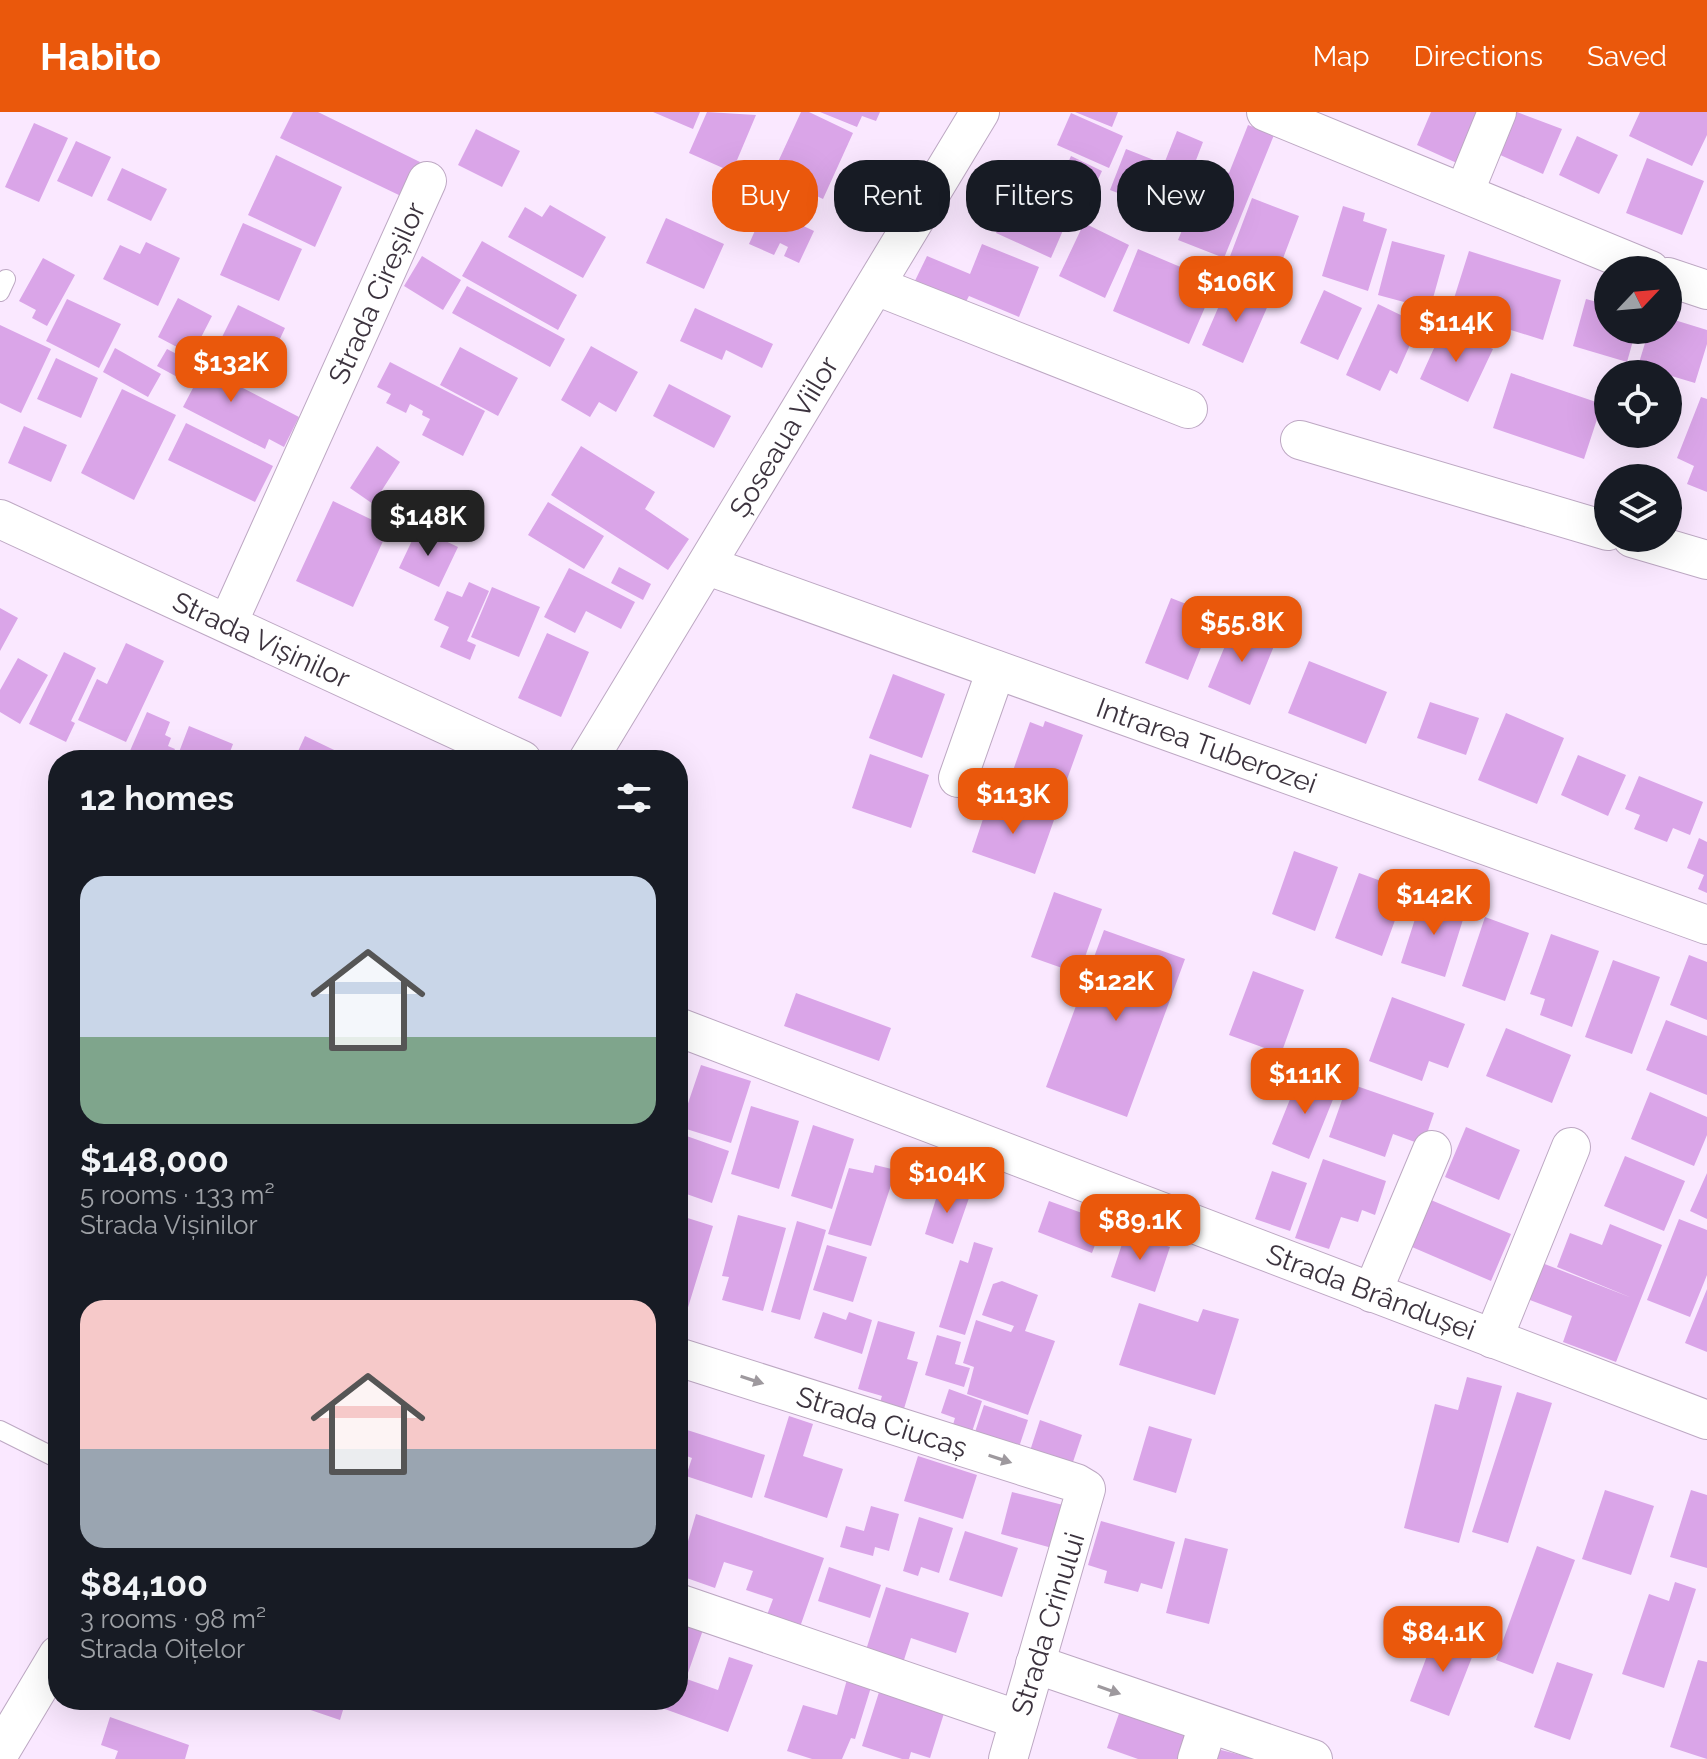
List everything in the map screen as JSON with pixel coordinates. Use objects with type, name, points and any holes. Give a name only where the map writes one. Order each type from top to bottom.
[{"type":"street","name":"Șoseaua Viilor","points":[[594,750],[980,112]]},
{"type":"street","points":[[1266,112],[1616,256]]},
{"type":"street","points":[[1464,193],[1497,112]]},
{"type":"street","name":"Strada Cireșilor","points":[[228,623],[427,181]]},
{"type":"street","points":[[1682,282],[1707,290]]},
{"type":"street","points":[[876,286],[1188,409]]},
{"type":"street","points":[[1300,440],[1594,527]]},
{"type":"street","name":"Strada Vișinilor","points":[[0,519],[501,750]]},
{"type":"street","points":[[1680,552],[1707,560]]},
{"type":"street","name":"Intrarea Tuberozei","points":[[708,566],[1707,925]]},
{"type":"street","points":[[958,778],[996,670]]},
{"type":"street","name":"Strada Brândușei","points":[[688,1031],[1707,1420]]},
{"type":"street","points":[[1493,1339],[1571,1147]]},
{"type":"street","points":[[1372,1293],[1432,1150]]},
{"type":"street","name":"Strada Ciucaș","points":[[688,1360],[1062,1478],[1086,1489]]},
{"type":"street","name":"Strada Crinului","points":[[1008,1759],[1086,1489]]},
{"type":"street","points":[[688,1606],[1019,1720]]},
{"type":"street","points":[[1035,1664],[1202,1742],[1313,1759]]},
{"type":"street","points":[[0,1752],[48,1672]]},
{"type":"lane","points":[[0,1430],[48,1454]]},
{"type":"building","points":[[293,112],[318,112],[420,162],[403,197],[280,138]]},
{"type":"building","points":[[653,112],[700,112],[693,129]]},
{"type":"building","points":[[707,112],[756,115],[737,160],[712,160],[712,163],[689,153]]},
{"type":"building","points":[[801,112],[809,112],[853,133],[841,160],[834,160],[834,175],[823,199],[818,197],[818,160],[779,160]]},
{"type":"building","points":[[820,112],[880,112],[876,121],[862,116],[857,127]]},
{"type":"building","points":[[1075,112],[1118,112],[1112,127]]},
{"type":"building","points":[[1431,112],[1482,112],[1459,164],[1417,145]]},
{"type":"building","points":[[1517,112],[1562,129],[1543,174],[1498,154]]},
{"type":"building","points":[[1640,112],[1707,112],[1707,135],[1692,166],[1629,136]]},
{"type":"building","points":[[1071,113],[1123,136],[1109,168],[1101,164],[1101,160],[1091,160],[1057,145]]},
{"type":"building","points":[[34,123],[68,138],[39,202],[5,187]]},
{"type":"building","points":[[1248,125],[1274,135],[1224,258],[1178,240],[1181,232],[1234,232],[1234,160]]},
{"type":"building","points":[[476,129],[520,151],[502,187],[458,165]]},
{"type":"building","points":[[1177,131],[1203,142],[1196,160],[1166,160]]},
{"type":"building","points":[[1577,136],[1618,155],[1599,194],[1559,175]]},
{"type":"building","points":[[76,141],[111,157],[92,197],[57,181]]},
{"type":"building","points":[[1126,149],[1154,160],[1122,160]]},
{"type":"building","points":[[276,155],[342,187],[315,247],[248,215]]},
{"type":"building","points":[[1647,158],[1704,181],[1682,235],[1626,213]]},
{"type":"building","points":[[122,168],[167,189],[151,221],[107,200]]},
{"type":"building","points":[[1117,172],[1117,193],[1110,190]]},
{"type":"building","points":[[1252,198],[1299,216],[1276,277],[1229,259]]},
{"type":"building","points":[[550,205],[606,237],[583,278],[508,237],[525,207],[542,217]]},
{"type":"building","points":[[1343,206],[1365,213],[1363,221],[1387,229],[1368,291],[1322,276]]},
{"type":"building","points":[[666,218],[724,244],[704,289],[646,263]]},
{"type":"building","points":[[243,223],[302,249],[279,301],[220,275]]},
{"type":"building","points":[[1101,231],[1129,245],[1105,298],[1059,276],[1080,232]]},
{"type":"building","points":[[754,232],[814,232],[799,263],[784,256],[788,247],[780,243],[774,255],[749,244]]},
{"type":"building","points":[[996,232],[1062,232],[1051,258]]},
{"type":"building","points":[[482,241],[577,295],[558,330],[462,276]]},
{"type":"building","points":[[1392,241],[1445,255],[1430,309],[1378,295]]},
{"type":"building","points":[[146,242],[180,258],[158,306],[103,279],[120,245],[140,254]]},
{"type":"building","points":[[982,244],[1039,267],[1019,317],[969,296],[962,309],[910,291],[927,256],[970,274]]},
{"type":"building","points":[[1138,249],[1216,282],[1189,344],[1113,311]]},
{"type":"building","points":[[1469,251],[1561,280],[1543,340],[1450,311]]},
{"type":"building","points":[[422,256],[461,280],[443,310],[404,286]]},
{"type":"building","points":[[43,258],[75,275],[47,326],[32,318],[36,310],[19,301]]},
{"type":"building","points":[[1228,285],[1269,303],[1243,363],[1202,345]]},
{"type":"building","points":[[467,286],[565,339],[550,367],[452,313]]},
{"type":"building","points":[[1324,290],[1362,308],[1338,360],[1300,343]]},
{"type":"building","points":[[178,298],[212,316],[192,355],[158,337]]},
{"type":"building","points":[[67,299],[121,324],[99,368],[46,341]]},
{"type":"building","points":[[1586,299],[1594,301],[1594,344],[1632,344],[1628,360],[1573,346]]},
{"type":"building","points":[[1378,304],[1413,321],[1406,335],[1413,338],[1397,374],[1390,370],[1380,391],[1346,375]]},
{"type":"building","points":[[238,305],[285,328],[271,358],[263,355],[257,367],[217,347]]},
{"type":"building","points":[[695,308],[773,344],[762,368],[726,350],[722,360],[680,341]]},
{"type":"building","points":[[1682,322],[1707,330],[1707,344],[1695,383],[1682,379],[1682,360],[1640,360],[1645,344],[1682,344]]},
{"type":"building","points":[[0,325],[51,349],[21,413],[0,403]]},
{"type":"building","points":[[1444,326],[1493,349],[1468,402],[1420,379]]},
{"type":"building","points":[[591,346],[638,372],[616,412],[599,402],[590,417],[561,400]]},
{"type":"building","points":[[460,347],[518,378],[498,416],[440,385]]},
{"type":"building","points":[[115,348],[161,374],[148,397],[103,372]]},
{"type":"building","points":[[167,349],[299,417],[284,447],[269,439],[265,449],[183,407],[194,386],[157,366]]},
{"type":"building","points":[[56,358],[98,378],[81,418],[37,399]]},
{"type":"building","points":[[390,362],[485,411],[463,456],[422,435],[430,419],[422,415],[423,411],[410,404],[406,413],[386,403],[391,394],[377,387]]},
{"type":"building","points":[[1511,373],[1594,401],[1594,428],[1584,459],[1493,428]]},
{"type":"building","points":[[669,384],[731,416],[714,448],[653,416]]},
{"type":"building","points":[[122,389],[176,415],[134,500],[81,473]]},
{"type":"building","points":[[1701,397],[1707,399],[1707,492],[1687,484],[1694,466],[1677,458]]},
{"type":"building","points":[[186,423],[273,466],[255,502],[168,460]]},
{"type":"building","points":[[24,426],[67,445],[51,482],[8,463]]},
{"type":"building","points":[[377,446],[400,462],[373,504],[350,488]]},
{"type":"building","points":[[581,446],[655,492],[645,509],[689,539],[668,570],[551,495]]},
{"type":"building","points":[[333,501],[389,528],[353,607],[296,581]]},
{"type":"building","points":[[548,502],[604,536],[584,569],[528,535]]},
{"type":"building","points":[[418,528],[458,547],[439,587],[399,568]]},
{"type":"building","points":[[619,567],[651,584],[643,600],[611,583]]},
{"type":"building","points":[[569,568],[635,602],[621,629],[586,611],[575,633],[544,617]]},
{"type":"building","points":[[469,582],[489,591],[467,641],[476,645],[470,660],[440,647],[449,627],[434,620],[447,591],[462,597]]},
{"type":"building","points":[[492,587],[540,607],[519,657],[471,637]]},
{"type":"building","points":[[1171,598],[1214,615],[1188,680],[1145,663]]},
{"type":"building","points":[[0,608],[18,618],[0,651]]},
{"type":"building","points":[[1234,624],[1276,641],[1250,705],[1208,687]]},
{"type":"building","points":[[547,633],[589,652],[561,717],[518,698]]},
{"type":"building","points":[[126,643],[164,661],[126,742],[78,720],[97,679],[107,684]]},
{"type":"building","points":[[64,652],[96,668],[71,721],[75,723],[66,742],[29,724]]},
{"type":"building","points":[[18,658],[48,675],[20,724],[0,712],[0,690]]},
{"type":"building","points":[[1309,661],[1387,692],[1366,744],[1288,713]]},
{"type":"building","points":[[893,674],[945,694],[922,758],[869,738]]},
{"type":"building","points":[[1430,702],[1479,718],[1466,755],[1417,738]]},
{"type":"building","points":[[147,712],[170,722],[165,735],[171,738],[168,746],[175,750],[130,750]]},
{"type":"building","points":[[1506,713],[1564,738],[1537,804],[1478,780]]},
{"type":"building","points":[[1045,721],[1083,735],[1060,799],[1009,782],[1030,722],[1043,727]]},
{"type":"building","points":[[189,726],[233,744],[231,750],[180,750]]},
{"type":"building","points":[[305,736],[334,750],[299,750]]},
{"type":"building","points":[[870,754],[929,775],[911,828],[852,808]]},
{"type":"building","points":[[1578,755],[1626,775],[1608,816],[1561,795]]},
{"type":"building","points":[[1639,776],[1703,802],[1690,835],[1673,828],[1667,842],[1634,829],[1640,815],[1625,809]]},
{"type":"building","points":[[990,798],[1054,820],[1035,874],[972,852]]},
{"type":"building","points":[[1699,838],[1707,842],[1707,893],[1698,889],[1704,875],[1687,868]]},
{"type":"building","points":[[1294,851],[1338,867],[1315,931],[1272,914]]},
{"type":"building","points":[[1359,873],[1406,890],[1382,956],[1335,938]]},
{"type":"building","points":[[1054,892],[1102,909],[1079,974],[1031,957]]},
{"type":"building","points":[[1422,897],[1466,910],[1445,977],[1401,963]]},
{"type":"building","points":[[1485,917],[1529,933],[1505,1001],[1462,986]]},
{"type":"building","points":[[1104,930],[1185,959],[1127,1117],[1046,1087]]},
{"type":"building","points":[[1551,934],[1599,951],[1572,1027],[1540,1015],[1545,999],[1530,994]]},
{"type":"building","points":[[1689,955],[1707,962],[1707,1020],[1670,1005]]},
{"type":"building","points":[[1613,960],[1660,977],[1632,1054],[1585,1037]]},
{"type":"building","points":[[1253,971],[1304,990],[1281,1054],[1229,1035]]},
{"type":"building","points":[[796,993],[891,1028],[879,1061],[784,1026]]},
{"type":"building","points":[[1392,997],[1465,1024],[1448,1068],[1429,1061],[1422,1081],[1369,1061]]},
{"type":"building","points":[[1666,1020],[1707,1036],[1707,1095],[1646,1070]]},
{"type":"building","points":[[1506,1028],[1571,1055],[1552,1103],[1486,1076]]},
{"type":"building","points":[[701,1065],[751,1081],[731,1143],[688,1130],[688,1103]]},
{"type":"building","points":[[1301,1072],[1338,1087],[1309,1159],[1272,1144]]},
{"type":"building","points":[[1348,1083],[1434,1113],[1423,1145],[1393,1134],[1385,1157],[1329,1137]]},
{"type":"building","points":[[1650,1092],[1707,1117],[1707,1135],[1694,1166],[1631,1139]]},
{"type":"building","points":[[751,1106],[799,1121],[779,1189],[731,1174]]},
{"type":"building","points":[[813,1125],[854,1139],[832,1209],[791,1196]]},
{"type":"building","points":[[1466,1127],[1520,1150],[1499,1200],[1445,1177]]},
{"type":"building","points":[[688,1137],[729,1151],[712,1203],[688,1195]]},
{"type":"building","points":[[1625,1156],[1685,1181],[1664,1231],[1604,1206]]},
{"type":"building","points":[[1323,1159],[1386,1181],[1375,1215],[1362,1210],[1358,1222],[1341,1217],[1329,1249],[1295,1238]]},
{"type":"building","points":[[875,1165],[896,1170],[871,1246],[828,1234],[849,1168],[873,1173]]},
{"type":"building","points":[[1272,1171],[1307,1183],[1290,1231],[1255,1219]]},
{"type":"building","points":[[1707,1173],[1707,1219],[1690,1211]]},
{"type":"building","points":[[940,1186],[969,1198],[953,1244],[925,1234]]},
{"type":"building","points":[[1431,1200],[1511,1234],[1491,1281],[1412,1247]]},
{"type":"building","points":[[1049,1201],[1104,1221],[1092,1253],[1038,1232]]},
{"type":"building","points":[[738,1215],[786,1228],[763,1311],[722,1300],[729,1277],[722,1276]]},
{"type":"building","points":[[688,1218],[713,1226],[688,1307]]},
{"type":"building","points":[[1679,1219],[1707,1230],[1707,1275],[1690,1317],[1647,1300]]},
{"type":"building","points":[[797,1221],[826,1230],[800,1320],[771,1312]]},
{"type":"building","points":[[1610,1224],[1662,1245],[1616,1362],[1563,1342],[1572,1316],[1522,1297],[1537,1261],[1632,1298],[1557,1267],[1570,1233],[1602,1245]]},
{"type":"building","points":[[1126,1232],[1170,1247],[1155,1292],[1111,1277]]},
{"type":"building","points":[[974,1242],[993,1248],[965,1335],[939,1327],[960,1260],[968,1263]]},
{"type":"building","points":[[827,1245],[867,1257],[853,1302],[813,1290]]},
{"type":"building","points":[[1002,1281],[1038,1295],[1025,1331],[1055,1341],[1028,1415],[967,1394],[974,1367],[963,1363],[976,1320],[1011,1332],[1014,1326],[982,1315],[993,1284]]},
{"type":"building","points":[[1707,1289],[1707,1352],[1685,1343]]},
{"type":"building","points":[[1139,1303],[1198,1322],[1203,1309],[1239,1319],[1215,1395],[1119,1365]]},
{"type":"building","points":[[823,1312],[846,1320],[849,1312],[872,1320],[862,1354],[814,1338]]},
{"type":"building","points":[[878,1321],[915,1332],[907,1359],[918,1362],[903,1412],[879,1405],[882,1396],[858,1389]]},
{"type":"building","points":[[937,1335],[961,1342],[955,1364],[970,1368],[964,1387],[925,1375]]},
{"type":"building","points":[[1467,1377],[1502,1386],[1459,1543],[1404,1528],[1435,1404],[1458,1410]]},
{"type":"building","points":[[949,1389],[982,1401],[971,1435],[952,1428],[955,1418],[941,1413]]},
{"type":"building","points":[[1517,1392],[1552,1403],[1508,1543],[1472,1532]]},
{"type":"building","points":[[984,1405],[1028,1420],[1018,1450],[974,1435]]},
{"type":"building","points":[[789,1416],[813,1424],[803,1456],[843,1469],[827,1518],[764,1497]]},
{"type":"building","points":[[1040,1420],[1082,1435],[1070,1471],[1028,1457]]},
{"type":"building","points":[[1149,1426],[1192,1439],[1176,1493],[1133,1480]]},
{"type":"building","points":[[688,1430],[765,1455],[752,1498],[688,1477],[692,1458],[688,1457]]},
{"type":"building","points":[[918,1456],[977,1475],[963,1519],[904,1501]]},
{"type":"building","points":[[1605,1490],[1654,1506],[1631,1575],[1582,1559]]},
{"type":"building","points":[[1691,1490],[1707,1495],[1707,1568],[1670,1557]]},
{"type":"building","points":[[1012,1492],[1063,1505],[1052,1548],[1001,1534]]},
{"type":"building","points":[[871,1506],[899,1514],[889,1551],[875,1547],[873,1556],[840,1547],[846,1526],[864,1531]]},
{"type":"building","points":[[696,1514],[824,1558],[800,1627],[767,1615],[773,1599],[746,1590],[753,1571],[724,1562],[715,1588],[688,1579],[688,1541]]},
{"type":"building","points":[[919,1517],[953,1528],[939,1573],[921,1567],[918,1576],[903,1571]]},
{"type":"building","points":[[1101,1521],[1175,1542],[1162,1589],[1141,1583],[1138,1592],[1104,1583],[1107,1571],[1088,1565]]},
{"type":"building","points":[[965,1531],[1018,1548],[1002,1597],[949,1580]]},
{"type":"building","points":[[1185,1538],[1228,1549],[1209,1624],[1166,1613]]},
{"type":"building","points":[[1537,1546],[1575,1560],[1533,1674],[1496,1660]]},
{"type":"building","points":[[829,1567],[881,1585],[870,1618],[818,1601]]},
{"type":"building","points":[[1675,1582],[1696,1589],[1664,1688],[1622,1674],[1649,1594],[1669,1601]]},
{"type":"building","points":[[886,1587],[969,1613],[956,1653],[911,1638],[903,1663],[866,1650]]},
{"type":"building","points":[[688,1621],[704,1627],[688,1673]]},
{"type":"building","points":[[1436,1632],[1476,1647],[1449,1716],[1410,1701]]},
{"type":"building","points":[[729,1657],[753,1665],[728,1732],[668,1710],[688,1710],[688,1680],[718,1690]]},
{"type":"building","points":[[1698,1660],[1707,1662],[1707,1759],[1670,1747]]},
{"type":"building","points":[[1557,1662],[1593,1674],[1570,1740],[1534,1727]]},
{"type":"building","points":[[848,1676],[872,1684],[855,1739],[851,1738],[842,1759],[812,1759],[787,1751],[803,1705],[837,1715]]},
{"type":"building","points":[[880,1689],[945,1710],[930,1758],[911,1752],[909,1759],[902,1759],[862,1746]]},
{"type":"building","points":[[1122,1705],[1191,1729],[1180,1759],[1138,1759],[1107,1748]]},
{"type":"building","points":[[310,1710],[343,1710],[340,1720]]},
{"type":"building","points":[[110,1717],[189,1745],[185,1759],[115,1759],[118,1751],[101,1745]]},
{"type":"building","points":[[1217,1749],[1253,1758],[1215,1759]]}]
